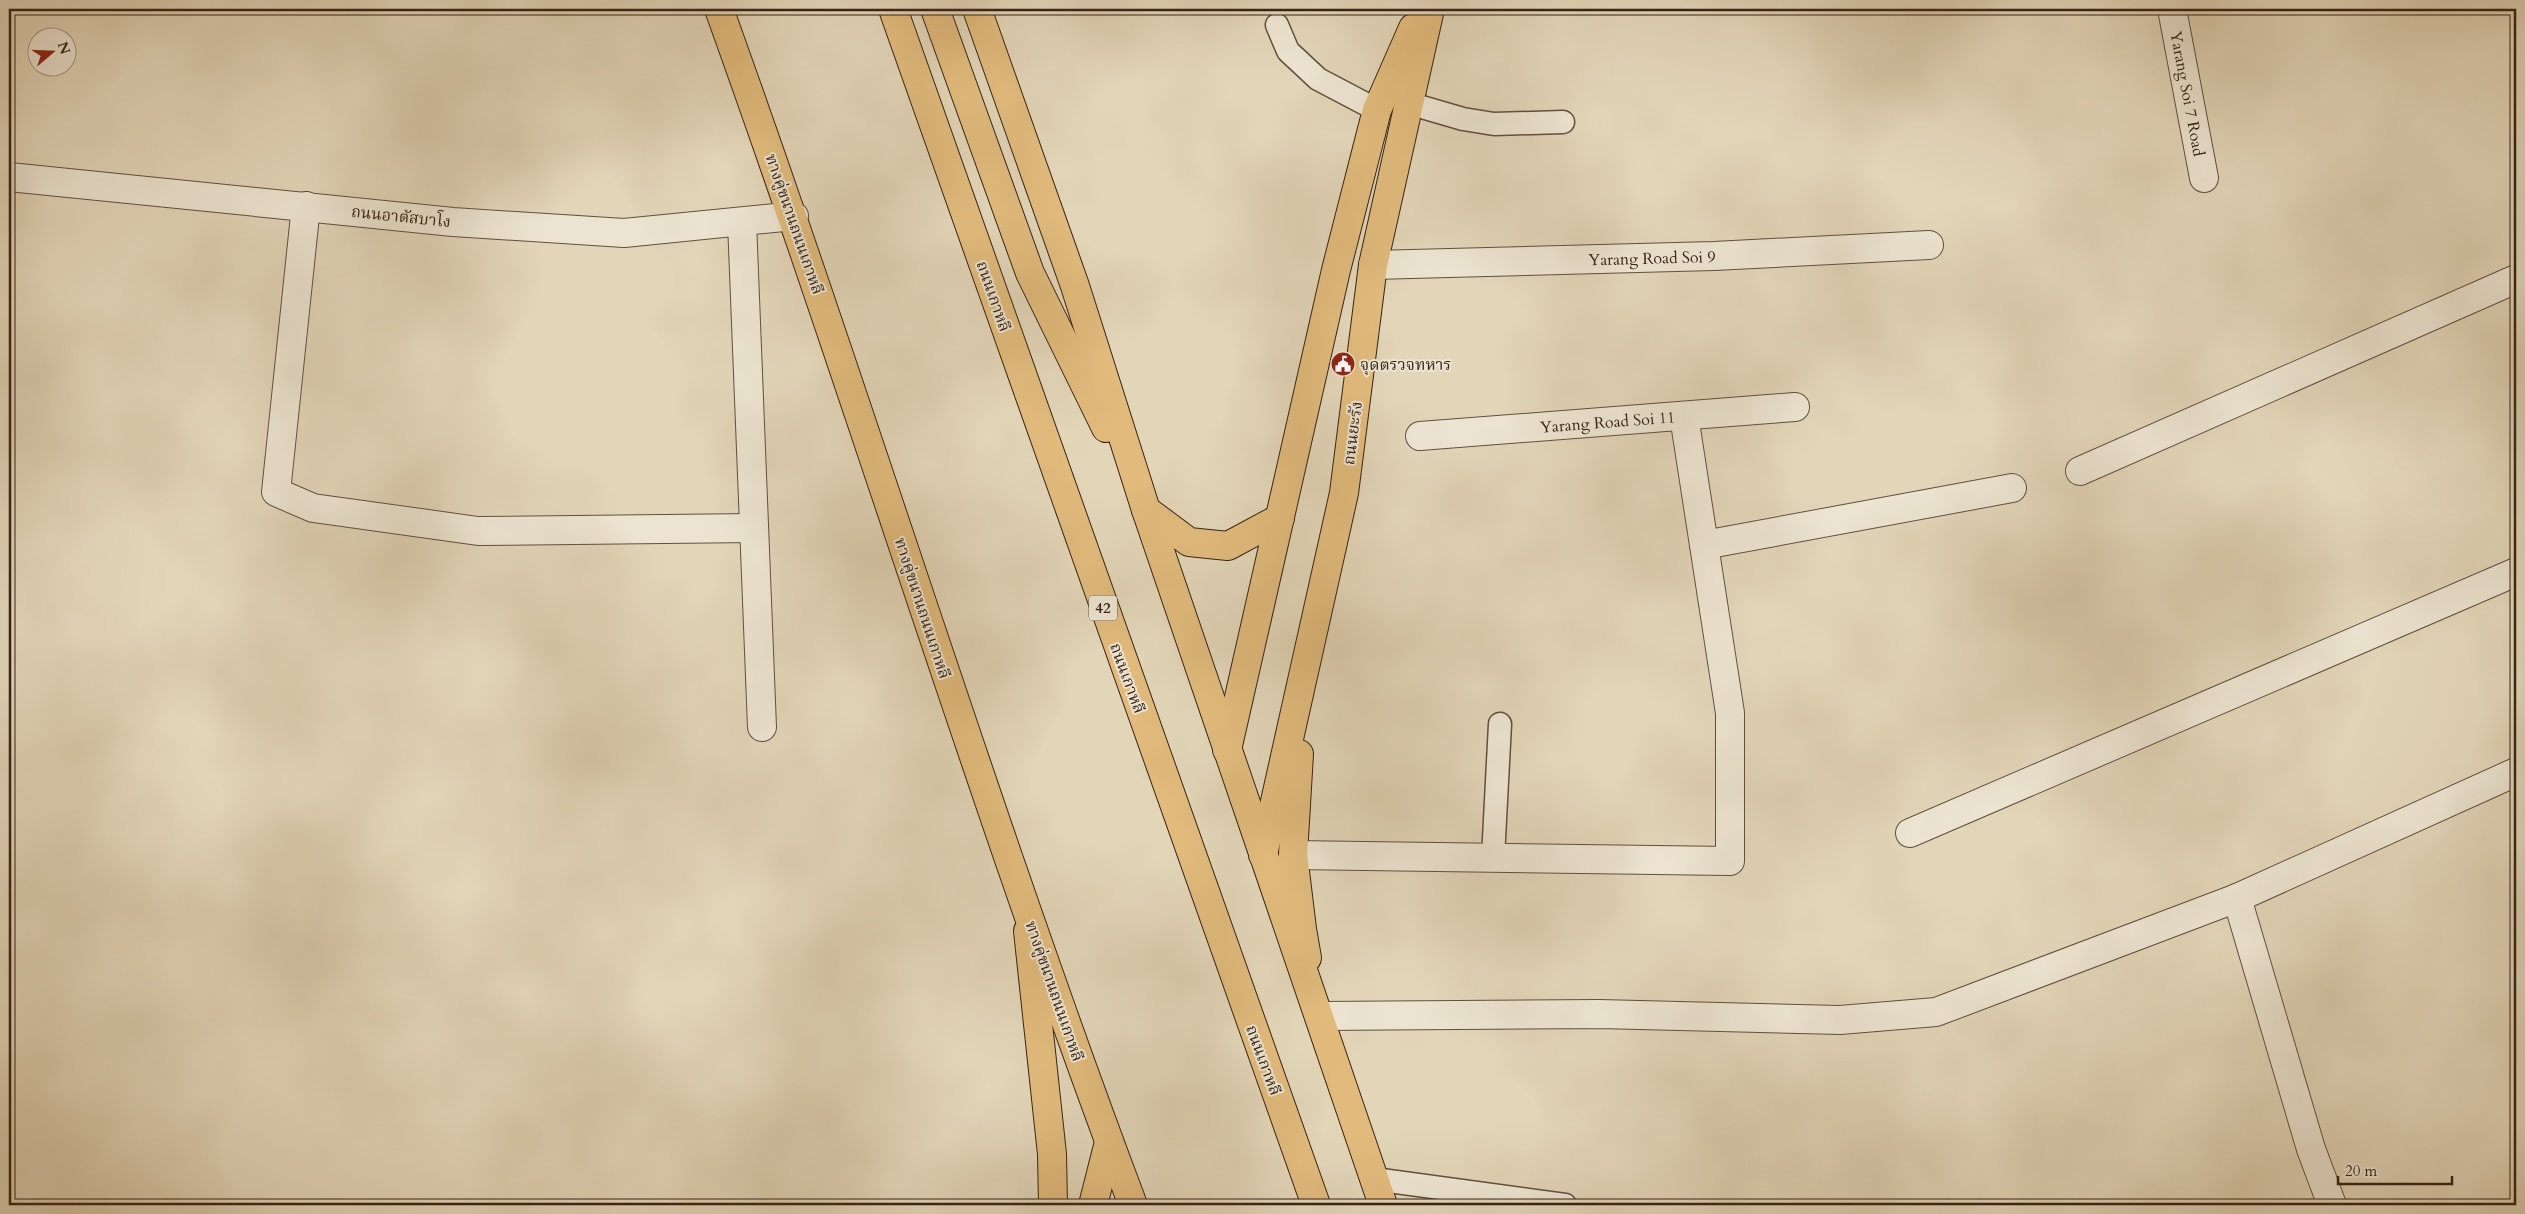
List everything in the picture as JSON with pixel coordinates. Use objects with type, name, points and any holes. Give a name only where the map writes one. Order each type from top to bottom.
[{"type":"main road","name":"ทางคู่ขนานถนนเกาหลี","points":[[720,9],[794,216],[944,675],[1133,1205]]},
{"type":"main road","name":"ถนนเกาหลี","points":[[893,9],[1316,1205]]},
{"type":"main road","points":[[935,9],[1030,273],[1146,510],[1189,542],[1228,546],[1280,518]]},
{"type":"main road","points":[[977,9],[1075,286],[1146,510],[1383,1205]]},
{"type":"main road","points":[[1227,750],[1336,270],[1377,110],[1421,9]]},
{"type":"main road","name":"ถนนยะรัง","points":[[1263,855],[1344,493],[1373,266],[1430,9]]},
{"type":"main road","points":[[1303,675],[1293,855],[1302,929],[1319,1016]]},
{"type":"main road","points":[[1025,906],[1052,1154],[1053,1205]]},
{"type":"main road","points":[[1093,1205],[1110,1142]]},
{"type":"street","name":"Yarang Soi 7 Road","points":[[2172,9],[2204,178]]},
{"type":"street","name":"ถนนอาตัสบาโง","points":[[9,176],[454,222],[624,233],[794,216]]},
{"type":"street","points":[[306,206],[276,492],[313,508],[478,531],[754,528]]},
{"type":"street","points":[[742,222],[762,727]]},
{"type":"street","name":"Yarang Road Soi 9","points":[[1373,266],[1714,256],[1929,245]]},
{"type":"street","points":[[2080,471],[2516,279]]},
{"type":"street","name":"Yarang Road Soi 11","points":[[1420,436],[1795,407]]},
{"type":"street","points":[[1293,855],[1730,861],[1730,713],[1684,416]]},
{"type":"street","points":[[1704,545],[2012,488]]},
{"type":"street","points":[[1910,833],[2516,572]]},
{"type":"street","points":[[1319,1016],[1599,1014],[1840,1020],[1936,1012],[2237,898],[2516,772]]},
{"type":"street","points":[[2237,898],[2311,1149],[2332,1205]]},
{"type":"lane","points":[[1277,25],[1288,51],[1318,79],[1377,110]]},
{"type":"lane","points":[[1408,103],[1463,119],[1494,124],[1563,122]]},
{"type":"lane","points":[[1493,858],[1500,724]]},
{"type":"lane","points":[[1374,1179],[1565,1205]]},
{"type":"place","name":"จุดตรวจทหาร","points":[[1343,364]]}]
